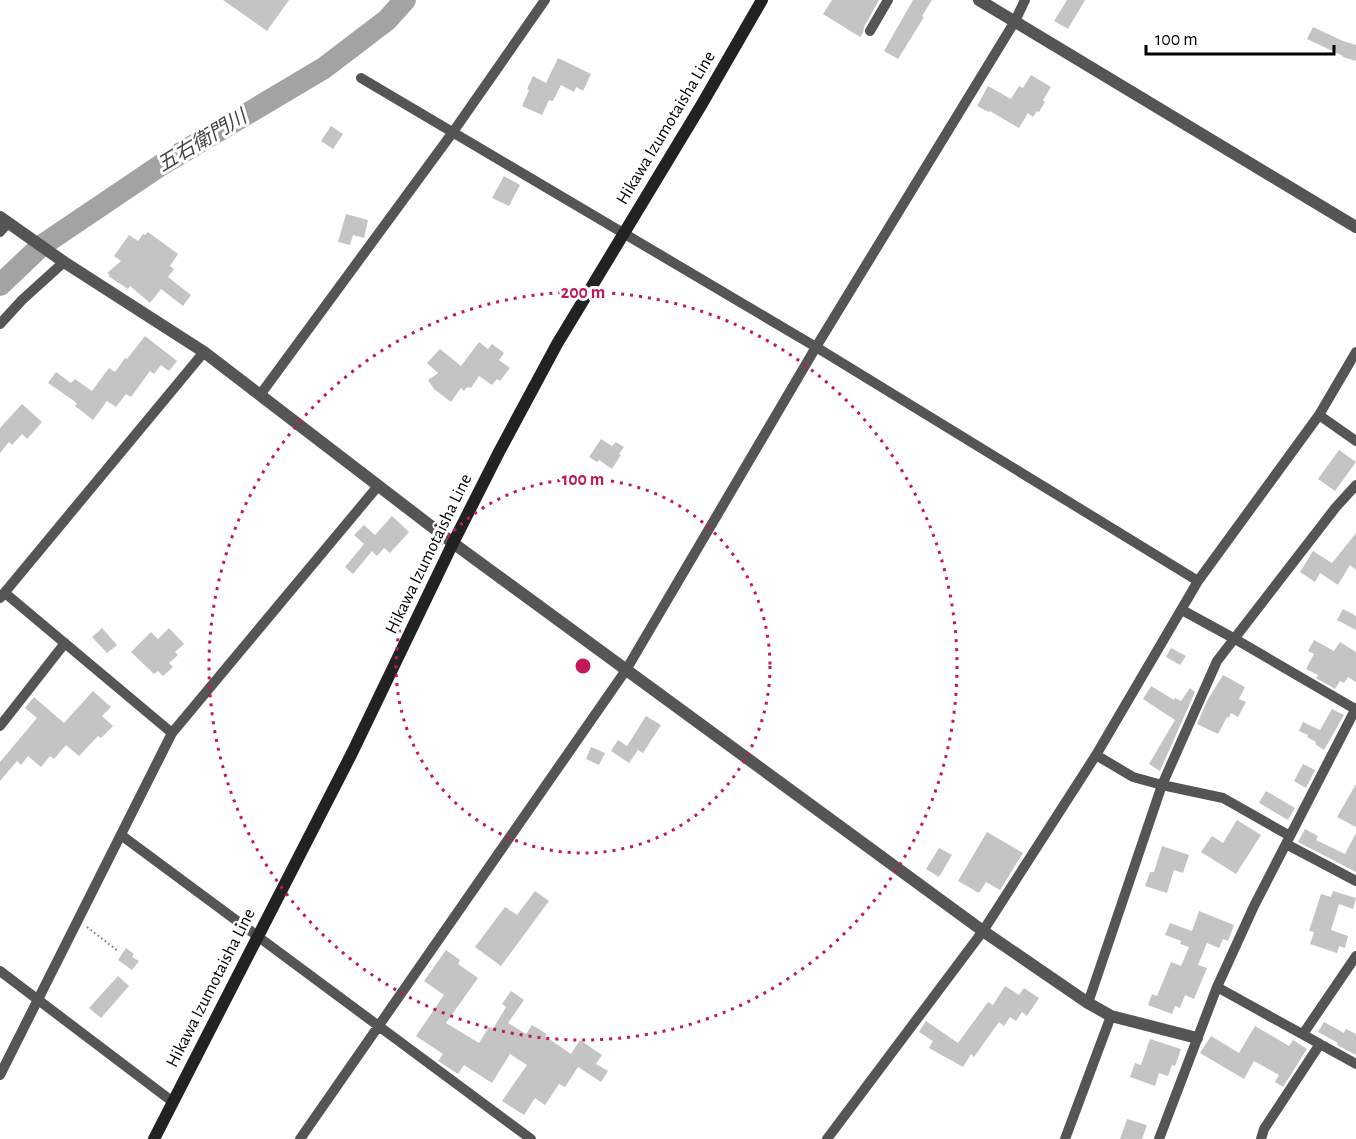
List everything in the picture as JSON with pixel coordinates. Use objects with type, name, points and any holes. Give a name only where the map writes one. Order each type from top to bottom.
[{"type":"main road","name":"Hikawa Izumotaisha Line","points":[[154,1139],[352,753],[499,452],[557,344],[762,0]]},
{"type":"street","points":[[260,395],[453,132],[545,0]]},
{"type":"street","points":[[870,31],[888,0]]},
{"type":"street","points":[[980,0],[1356,227]]},
{"type":"street","points":[[300,1139],[626,670],[816,347],[1015,21],[1025,0]]},
{"type":"street","points":[[361,78],[816,347],[1198,581]]},
{"type":"street","points":[[6,225],[204,352],[453,543],[983,931],[1111,1016],[1197,1038]]},
{"type":"street","points":[[0,324],[22,300],[64,262]]},
{"type":"street","points":[[172,733],[65,643],[2,596],[204,352]]},
{"type":"street","points":[[827,1139],[983,931],[1096,755],[1198,581],[1319,415],[1356,352]]},
{"type":"street","points":[[1319,415],[1356,441]]},
{"type":"street","points":[[1088,1002],[1162,785],[1217,661],[1329,516],[1356,485]]},
{"type":"street","points":[[0,1075],[172,733],[378,486]]},
{"type":"street","points":[[1160,1139],[1217,987],[1254,906],[1356,709],[1182,610]]},
{"type":"street","points":[[0,726],[65,643]]},
{"type":"street","points":[[1096,755],[1133,777],[1223,798],[1356,881]]},
{"type":"street","points":[[121,835],[531,1139]]},
{"type":"street","points":[[1303,1034],[1356,956]]},
{"type":"street","points":[[0,971],[173,1102]]},
{"type":"street","points":[[1217,987],[1356,1064]]},
{"type":"street","points":[[1065,1139],[1111,1016]]},
{"type":"street","points":[[1261,1139],[1264,1129],[1320,1044]]},
{"type":"path","points":[[78,920],[118,951]]},
{"type":"building","points":[[223,0],[289,0],[267,31]]},
{"type":"building","points":[[832,0],[879,0],[860,37],[823,14]]},
{"type":"building","points":[[913,0],[932,0],[898,59],[884,51]]},
{"type":"building","points":[[1067,0],[1085,0],[1068,29],[1054,21]]},
{"type":"building","points":[[1313,27],[1356,45],[1356,61],[1307,39]]},
{"type":"building","points":[[558,58],[591,74],[583,91],[576,87],[574,92],[561,85],[553,101],[549,100],[542,115],[522,106],[533,76],[546,83]]},
{"type":"building","points":[[1031,75],[1051,87],[1039,112],[1037,111],[1033,117],[1028,113],[1019,128],[977,106],[988,86],[1011,99],[1019,86],[1023,88]]},
{"type":"building","points":[[331,126],[343,134],[333,149],[321,141]]},
{"type":"building","points":[[504,176],[520,185],[509,206],[492,198]]},
{"type":"building","points":[[346,214],[368,220],[364,238],[353,235],[350,245],[338,242]]},
{"type":"building","points":[[148,232],[178,254],[170,266],[174,269],[168,277],[191,295],[183,306],[161,289],[150,303],[130,286],[128,289],[108,276],[110,275],[107,273],[121,261],[114,256],[129,235],[138,241],[143,234]]},
{"type":"building","points":[[145,336],[177,361],[169,371],[161,365],[154,374],[150,371],[131,397],[126,394],[116,407],[107,401],[93,420],[75,406],[77,403],[48,383],[56,372],[71,383],[75,379],[92,391],[109,368],[115,372]]},
{"type":"building","points":[[479,342],[488,349],[492,344],[504,353],[499,360],[510,368],[500,381],[497,379],[492,385],[479,376],[471,388],[467,387],[464,391],[461,388],[451,402],[434,389],[428,380],[438,373],[427,363],[440,349],[461,366]]},
{"type":"building","points":[[22,404],[42,422],[27,439],[22,434],[12,445],[9,442],[0,453],[0,428]]},
{"type":"building","points":[[601,439],[612,446],[616,442],[624,447],[612,469],[599,460],[597,462],[589,457]]},
{"type":"building","points":[[1339,450],[1356,462],[1335,491],[1318,479]]},
{"type":"building","points":[[392,516],[409,532],[390,553],[384,548],[377,556],[372,551],[353,574],[345,567],[364,544],[354,535],[364,525],[375,535]]},
{"type":"building","points":[[1356,533],[1356,570],[1350,565],[1338,585],[1320,573],[1315,582],[1300,572],[1313,551],[1332,563]]},
{"type":"building","points":[[1343,609],[1356,616],[1356,630],[1337,620]]},
{"type":"building","points":[[102,628],[117,645],[107,653],[92,637]]},
{"type":"building","points":[[169,628],[184,644],[175,652],[178,655],[169,663],[173,667],[163,676],[158,671],[154,674],[131,652],[151,632],[158,639]]},
{"type":"building","points":[[1314,640],[1334,651],[1340,642],[1356,652],[1356,682],[1348,677],[1344,683],[1340,681],[1335,689],[1316,678],[1318,675],[1306,669],[1314,654],[1308,651]]},
{"type":"building","points":[[1171,648],[1186,656],[1180,665],[1166,657]]},
{"type":"building","points":[[1223,675],[1245,687],[1239,699],[1246,702],[1238,717],[1231,713],[1229,718],[1227,717],[1218,734],[1197,724],[1207,701]]},
{"type":"building","points":[[1151,686],[1174,700],[1175,698],[1181,701],[1190,688],[1195,692],[1160,771],[1149,764],[1175,720],[1143,699]]},
{"type":"building","points":[[93,691],[111,707],[102,716],[113,726],[101,738],[98,736],[79,756],[66,745],[54,759],[50,756],[41,767],[28,756],[21,765],[17,761],[0,781],[0,762],[37,718],[25,708],[34,697],[64,723]]},
{"type":"building","points":[[1332,709],[1344,715],[1324,750],[1307,737],[1308,735],[1299,731],[1303,722],[1320,730]]},
{"type":"building","points":[[646,716],[661,725],[643,753],[638,750],[629,763],[611,751],[618,740],[627,746]]},
{"type":"building","points":[[591,747],[605,753],[599,765],[586,759]]},
{"type":"building","points":[[1303,764],[1315,770],[1306,788],[1294,781]]},
{"type":"building","points":[[1356,784],[1356,827],[1337,817]]},
{"type":"building","points":[[1266,791],[1295,808],[1288,820],[1259,803]]},
{"type":"building","points":[[1237,820],[1261,835],[1236,874],[1201,852],[1212,836],[1223,843]]},
{"type":"building","points":[[1305,829],[1318,836],[1316,840],[1345,854],[1356,833],[1356,872],[1298,842]]},
{"type":"building","points":[[987,832],[1023,853],[1000,890],[986,882],[979,893],[958,881]]},
{"type":"building","points":[[1162,846],[1189,855],[1183,873],[1174,870],[1167,893],[1145,886],[1150,872],[1154,872]]},
{"type":"building","points":[[939,848],[952,855],[939,877],[926,869]]},
{"type":"building","points":[[535,891],[549,901],[501,966],[475,947],[505,907],[517,915]]},
{"type":"building","points":[[1333,891],[1356,898],[1353,909],[1339,904],[1331,930],[1348,936],[1345,948],[1339,946],[1337,953],[1310,944],[1314,932],[1309,931],[1321,894],[1331,897]]},
{"type":"building","points":[[1199,911],[1234,925],[1228,941],[1223,939],[1219,948],[1207,943],[1198,965],[1207,968],[1194,999],[1185,995],[1180,1008],[1175,1006],[1172,1014],[1148,1005],[1152,994],[1157,996],[1171,962],[1181,966],[1189,947],[1165,935],[1170,923],[1192,931]]},
{"type":"building","points":[[126,948],[134,954],[132,957],[139,961],[132,970],[118,960]]},
{"type":"building","points":[[446,950],[460,960],[458,964],[478,978],[446,1023],[479,1043],[489,1027],[493,1029],[506,1007],[502,1004],[511,991],[524,1000],[508,1023],[526,1034],[532,1025],[571,1054],[580,1040],[602,1055],[596,1064],[608,1071],[601,1082],[578,1067],[565,1087],[559,1084],[545,1105],[535,1098],[524,1115],[502,1101],[527,1065],[510,1054],[492,1083],[464,1065],[458,1074],[438,1061],[443,1054],[416,1036],[444,995],[424,981]]},
{"type":"building","points":[[118,976],[129,986],[101,1018],[89,1008]]},
{"type":"building","points":[[1005,986],[1019,995],[1024,988],[1039,998],[1027,1016],[1022,1012],[1016,1021],[1010,1017],[1004,1026],[999,1022],[974,1057],[971,1054],[963,1067],[929,1048],[933,1041],[919,1032],[926,1021],[958,1043],[988,1002],[993,1005]]},
{"type":"building","points":[[1324,1022],[1344,1033],[1346,1029],[1356,1034],[1356,1055],[1318,1032]]},
{"type":"building","points":[[1255,1026],[1289,1046],[1293,1040],[1307,1049],[1283,1087],[1275,1082],[1279,1075],[1254,1061],[1244,1079],[1200,1053],[1211,1036],[1239,1053]]},
{"type":"building","points":[[1150,1039],[1181,1049],[1175,1066],[1172,1065],[1168,1076],[1159,1073],[1155,1086],[1130,1077],[1135,1063],[1141,1065]]},
{"type":"building","points":[[1127,1119],[1147,1125],[1142,1139],[1120,1139]]},
{"type":"waterway","name":"五右衛門川","points":[[0,285],[41,246],[161,165],[324,68],[387,20],[405,0]]}]
